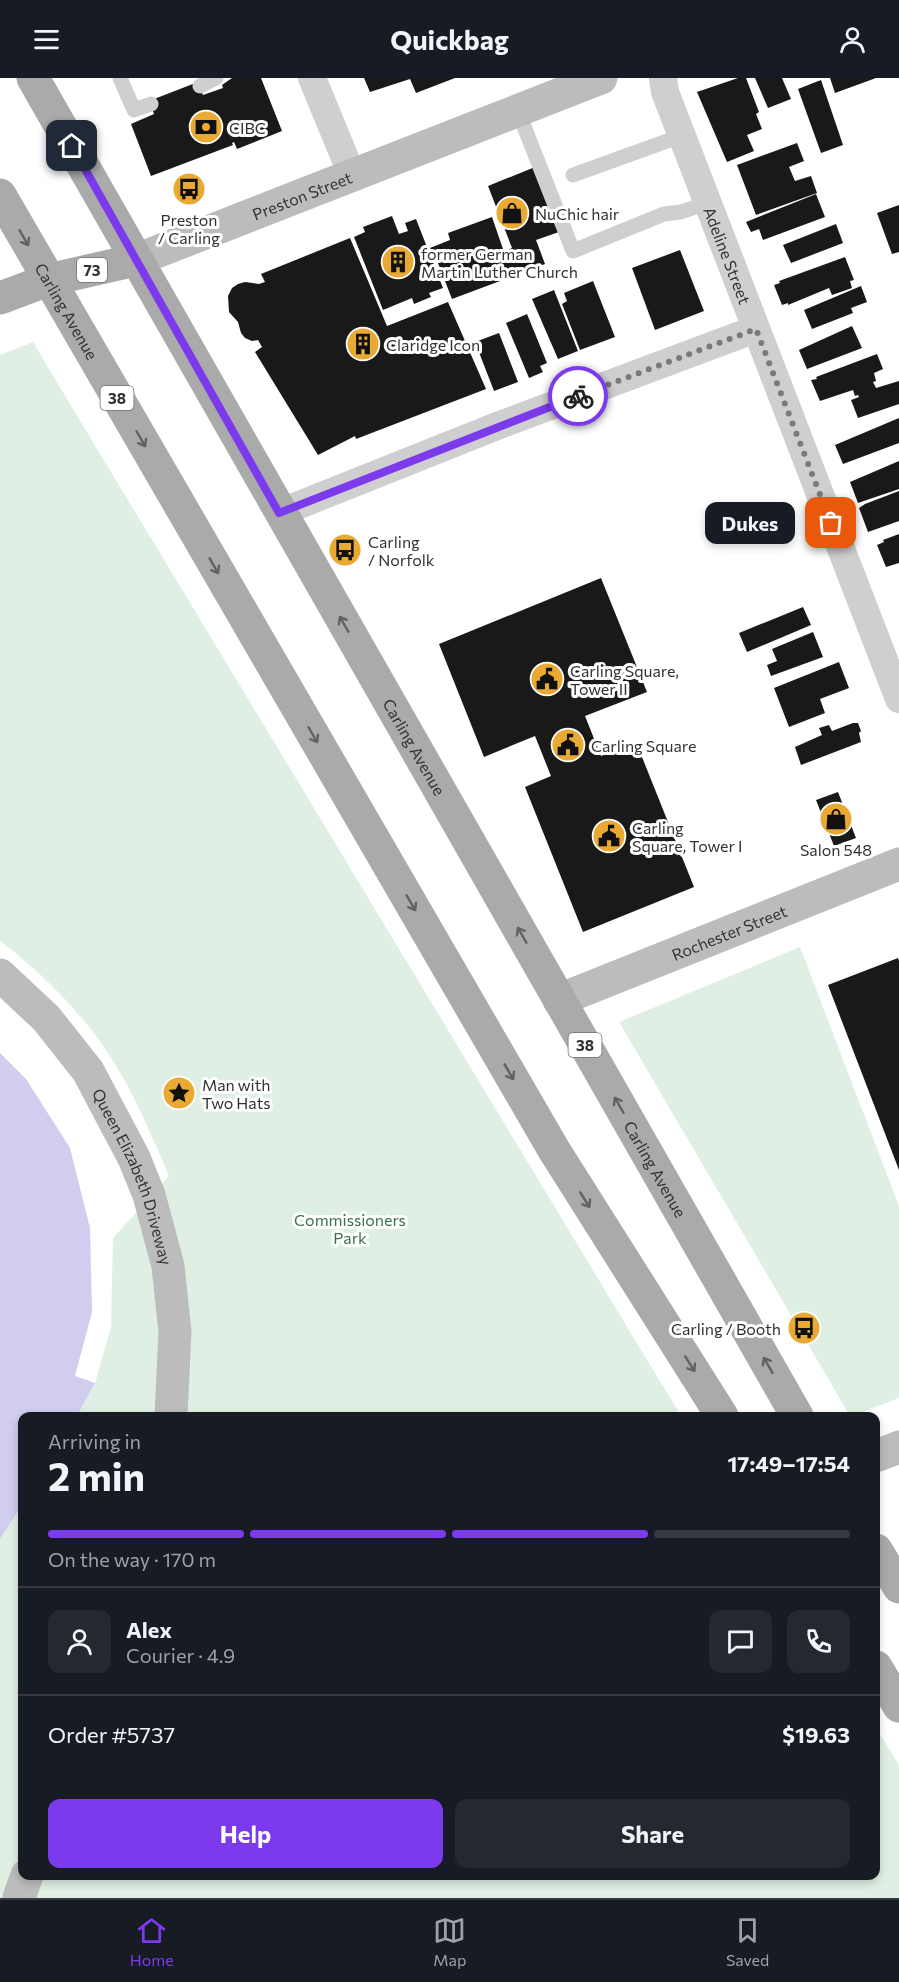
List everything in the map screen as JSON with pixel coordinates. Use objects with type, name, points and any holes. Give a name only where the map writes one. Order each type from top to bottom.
[{"type":"main road","name":"Preston Street","points":[[0,298],[48,280],[136,260],[601,78]]},
{"type":"main road","name":"Carling Avenue","points":[[39,82],[136,260],[279,513],[795,1412]]},
{"type":"main road","name":"Carling Avenue","points":[[0,195],[554,1150],[719,1412]]},
{"type":"main road","name":"Rochester Street","points":[[560,1000],[899,864]]},
{"type":"main road","name":"Queen Elizabeth Driveway","points":[[0,975],[46,1018],[88,1071],[134,1158],[149,1195],[168,1266],[175,1332],[171,1412]]},
{"type":"main road","points":[[880,1454],[899,1447]]},
{"type":"main road","points":[[880,1556],[899,1587]]},
{"type":"main road","points":[[880,1674],[899,1706]]},
{"type":"main road","points":[[19,1898],[25,1880]]},
{"type":"street","points":[[312,78],[352,175]]},
{"type":"street","name":"Adeline Street","points":[[663,78],[665,92],[681,136],[899,699]]},
{"type":"street","points":[[279,513],[497,426],[756,329]]},
{"type":"lane","points":[[120,78],[134,110],[151,104]]},
{"type":"lane","points":[[200,86],[216,78]]},
{"type":"lane","points":[[518,111],[573,250],[664,214],[681,212],[707,203]]},
{"type":"lane","points":[[573,175],[681,136]]},
{"type":"green space","name":"Commissioners Park","points":[[33,342],[679,1412],[79,1412],[95,1383],[111,1327],[113,1238],[169,1176],[134,1098],[117,1067],[97,1038],[58,992],[0,941],[0,355]]},
{"type":"green space","points":[[800,947],[899,1206],[899,1398],[862,1412],[848,1412],[619,1022]]},
{"type":"green space","points":[[18,1511],[18,1880],[880,1880],[880,1734],[899,1765],[899,1898],[0,1898],[0,1539]]},
{"type":"shaded area","points":[[0,1053],[26,1079],[70,1148],[90,1228],[92,1312],[75,1376],[95,1383],[79,1412],[18,1412],[18,1511],[0,1539]]},
{"type":"building","name":"CIBC","points":[[232,78],[261,78],[282,131],[237,149],[234,142],[233,145],[151,176],[131,124],[154,114],[149,101],[198,82],[203,95],[223,88],[222,85]]},
{"type":"building","points":[[364,78],[455,78],[416,93],[410,79],[370,92]]},
{"type":"building","points":[[738,78],[746,78],[759,112],[756,114],[762,129],[747,135],[754,151],[727,162],[697,92]]},
{"type":"building","points":[[755,78],[782,78],[791,99],[768,108]]},
{"type":"building","points":[[830,78],[876,78],[835,93]]},
{"type":"building","points":[[821,80],[843,145],[821,153],[798,89]]},
{"type":"building","points":[[797,143],[804,161],[789,167],[795,181],[811,176],[817,193],[756,215],[737,165]]},
{"type":"building","points":[[535,167],[559,232],[536,240],[545,264],[452,299],[430,248],[450,240],[448,233],[492,217],[504,252],[512,248],[488,186]]},
{"type":"building","points":[[816,194],[825,217],[763,240],[759,229],[751,232],[746,222]]},
{"type":"building","points":[[899,205],[899,252],[892,254],[877,213]]},
{"type":"building","name":"former German Martin Luther Church","points":[[392,216],[399,234],[408,231],[405,223],[416,219],[443,288],[429,293],[431,297],[414,304],[412,298],[383,310],[354,237],[365,232],[363,227]]},
{"type":"building","points":[[836,224],[843,243],[791,263],[783,245]]},
{"type":"building","name":"Claridge Icon","points":[[350,238],[387,326],[448,302],[486,389],[356,439],[355,436],[318,455],[255,352],[262,347],[258,340],[252,341],[245,338],[238,322],[229,312],[228,296],[232,288],[238,284],[265,282],[261,274]]},
{"type":"building","points":[[680,250],[704,311],[655,330],[632,268]]},
{"type":"building","points":[[845,257],[854,280],[850,281],[852,288],[832,295],[829,288],[788,305],[788,303],[782,305],[774,285],[780,283],[779,281]]},
{"type":"building","points":[[593,281],[615,337],[580,350],[562,304],[567,301],[564,293]]},
{"type":"building","points":[[861,286],[867,302],[851,308],[853,313],[812,329],[804,310]]},
{"type":"building","points":[[554,290],[578,351],[558,359],[532,299]]},
{"type":"building","points":[[527,314],[547,363],[540,366],[543,372],[529,378],[506,323]]},
{"type":"building","points":[[852,326],[862,348],[807,369],[799,350]]},
{"type":"building","points":[[499,333],[518,382],[494,391],[475,342]]},
{"type":"building","points":[[877,354],[883,369],[874,373],[876,381],[873,382],[876,388],[899,381],[899,404],[858,418],[851,400],[859,397],[855,396],[853,390],[820,401],[811,380]]},
{"type":"building","points":[[899,418],[899,443],[843,464],[835,445]]},
{"type":"building","points":[[899,461],[899,489],[858,503],[850,482]]},
{"type":"building","points":[[899,491],[899,521],[868,532],[859,508]]},
{"type":"building","points":[[899,534],[899,563],[886,567],[877,545]]},
{"type":"building","points":[[601,578],[647,692],[585,716],[601,756],[636,742],[694,887],[583,932],[525,787],[551,776],[535,736],[484,757],[439,644]]},
{"type":"building","points":[[803,607],[811,625],[747,652],[739,633]]},
{"type":"building","points":[[813,632],[823,657],[771,676],[767,665],[777,661],[772,649]]},
{"type":"building","points":[[839,662],[849,688],[820,699],[825,713],[789,727],[774,688]]},
{"type":"building","points":[[858,723],[861,742],[801,765],[795,747],[822,735],[819,728],[829,725],[832,731]]},
{"type":"building","name":"Salon 548","points":[[838,792],[856,838],[834,846],[816,800]]},
{"type":"building","points":[[898,958],[899,961],[899,1170],[828,985]]},
{"type":"way so far","points":[[578,396],[756,329],[831,523]]},
{"type":"place","name":"CIBC","points":[[206,127]]},
{"type":"place","name":"Preston / Carling","points":[[189,189]]},
{"type":"place","name":"NuChic hair","points":[[512,213]]},
{"type":"place","name":"former German Martin Luther Church","points":[[398,262]]},
{"type":"place","name":"Claridge Icon","points":[[363,344]]},
{"type":"place","name":"Dukes","points":[[831,523]]},
{"type":"place","name":"Carling / Norfolk","points":[[345,550]]},
{"type":"place","name":"Carling Square, Tower II","points":[[547,679]]},
{"type":"place","name":"Carling Square","points":[[568,745]]},
{"type":"place","name":"Salon 548","points":[[836,819]]},
{"type":"place","name":"Carling Square, Tower I","points":[[609,836]]},
{"type":"place","name":"Man with Two Hats","points":[[179,1093]]},
{"type":"place","name":"Carling / Booth","points":[[804,1328]]},
{"type":"route","points":[[72,146],[279,513],[578,396]]}]
